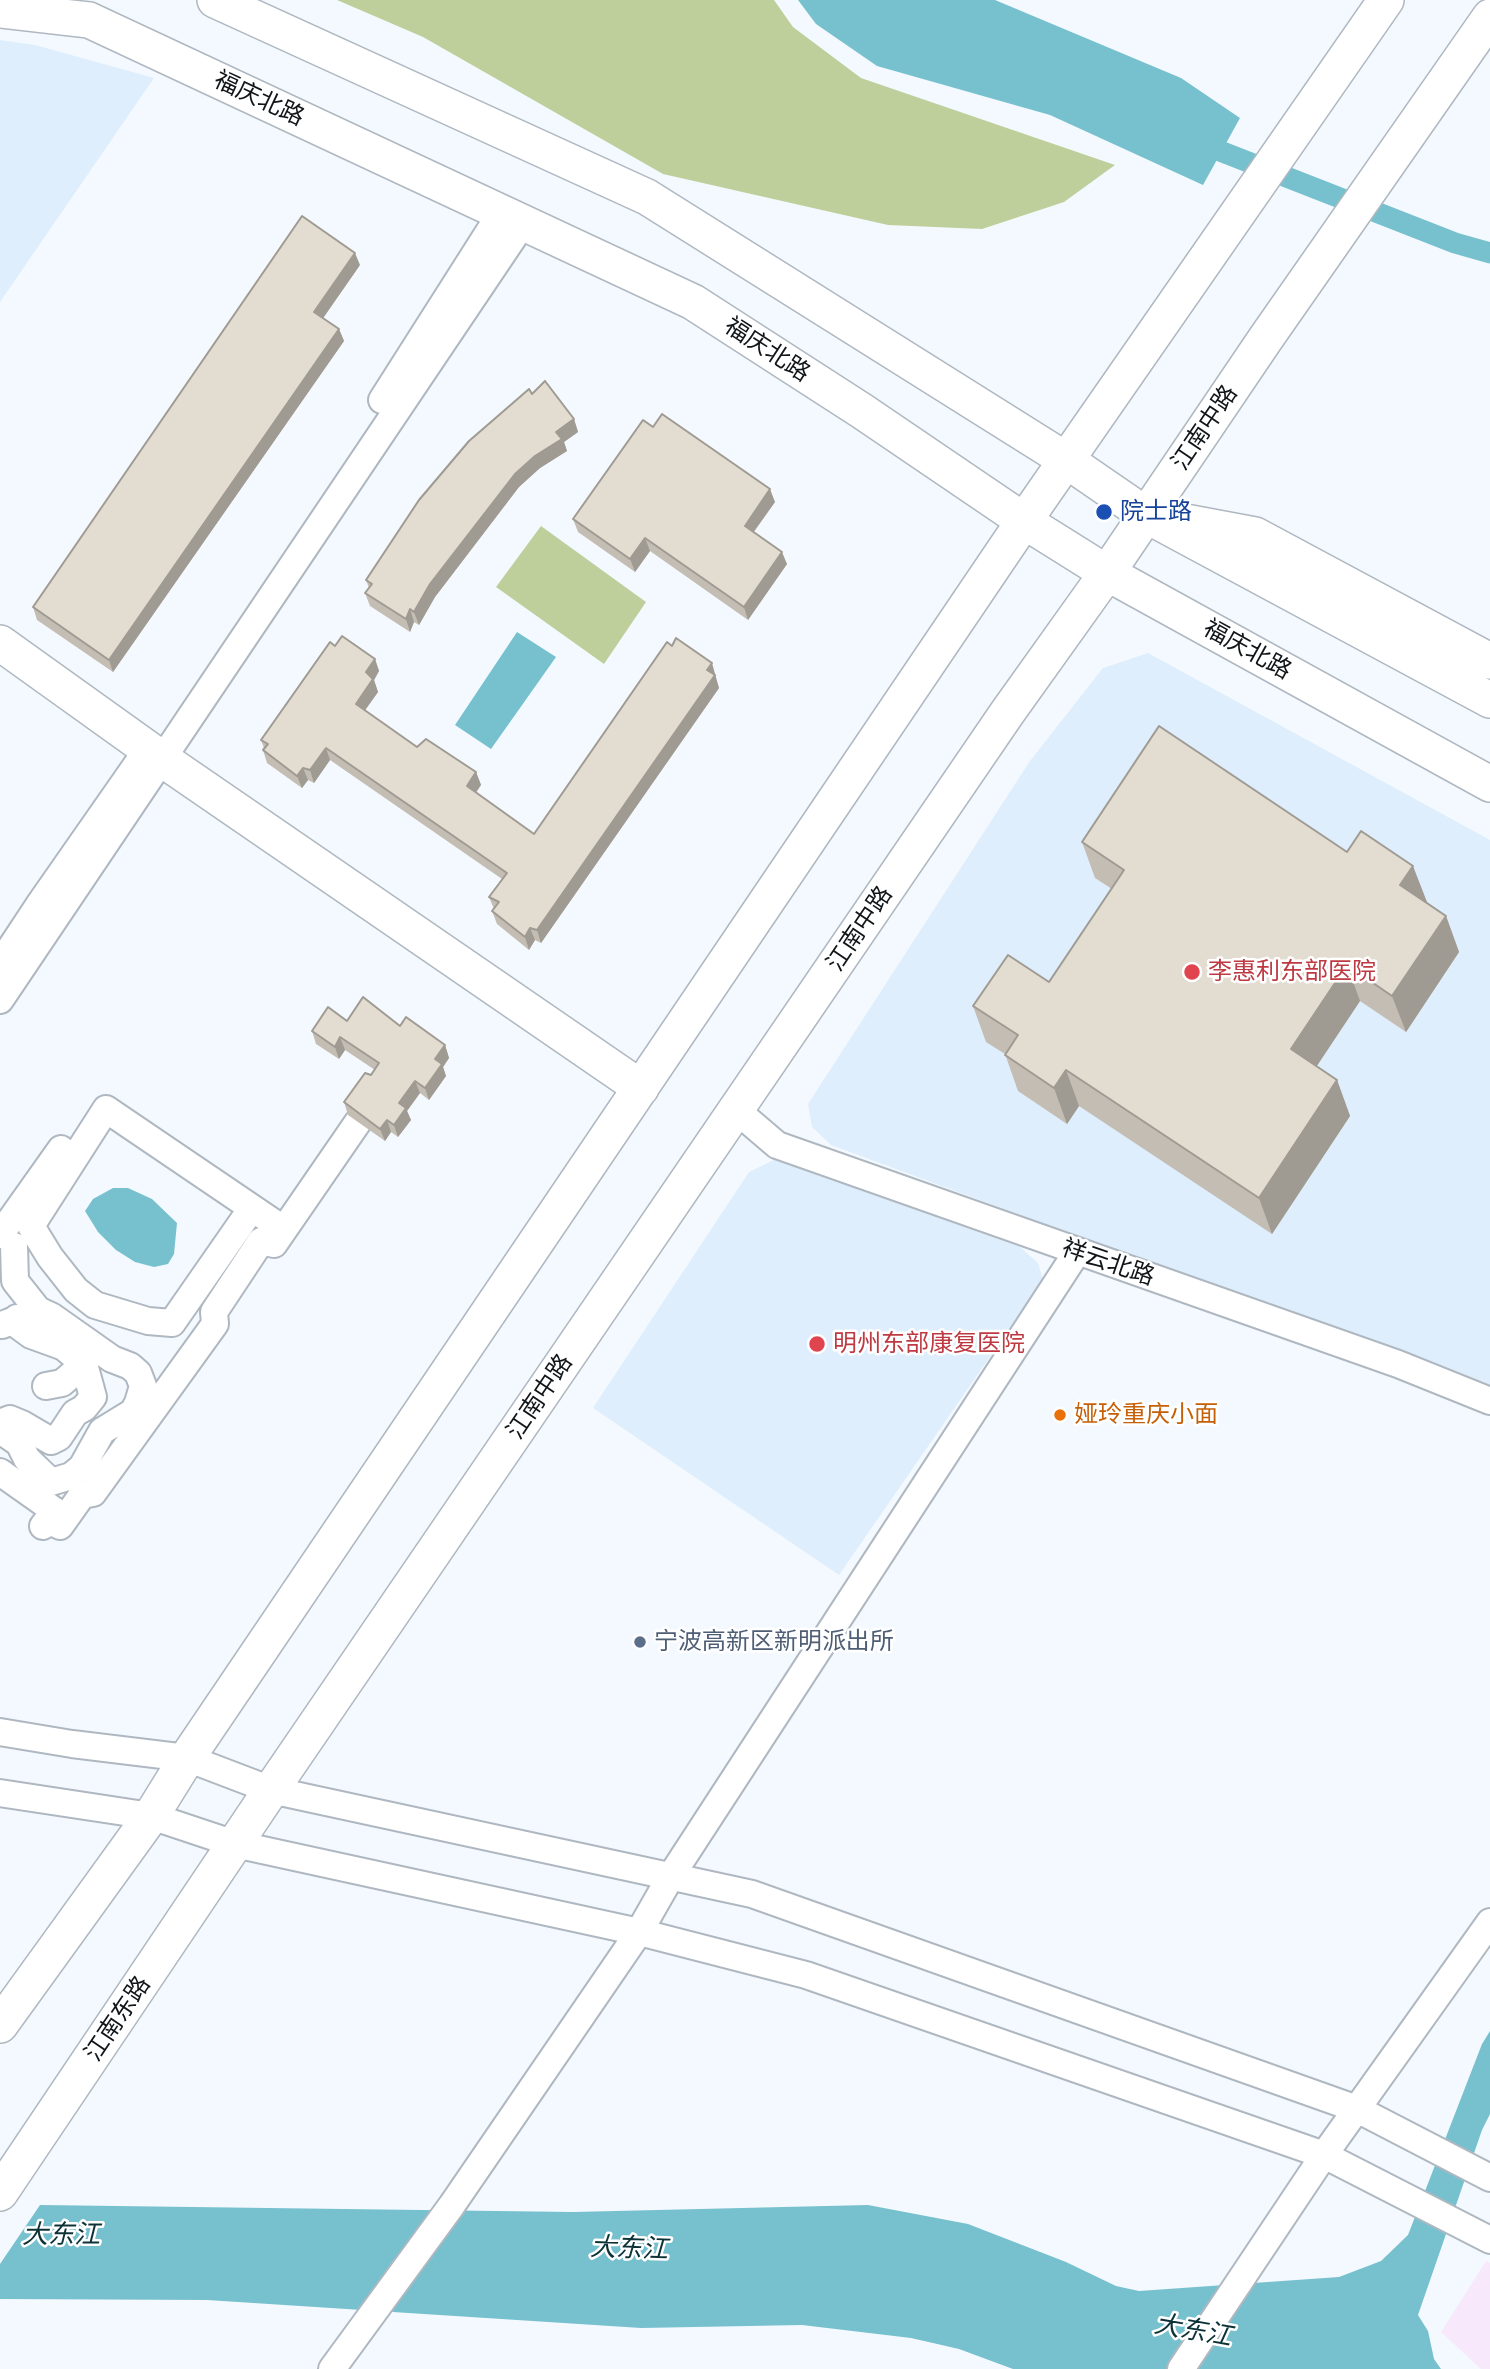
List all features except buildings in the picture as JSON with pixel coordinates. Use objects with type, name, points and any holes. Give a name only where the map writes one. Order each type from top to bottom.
[{"type":"main road","points":[[215,0],[647,197],[1066,460],[1146,515],[1490,700]]},
{"type":"main road","points":[[0,2025],[151,1815],[1024,521],[1386,0]]},
{"type":"main road","name":"福庆北路","points":[[0,10],[89,20],[693,302],[1107,573],[1490,784]]},
{"type":"main road","name":"江南中路","points":[[235,1844],[999,724],[1107,573],[1490,17]]},
{"type":"main road","points":[[1146,515],[1255,535],[1490,661]]},
{"type":"main road","points":[[1107,573],[1182,634],[1275,691],[1490,809]]},
{"type":"main road","points":[[0,643],[155,753],[641,1087]]},
{"type":"main road","name":"江南东路","points":[[0,2193],[235,1844]]},
{"type":"street","points":[[0,1000],[155,753],[512,218]]},
{"type":"street","points":[[0,964],[41,902],[155,753]]},
{"type":"street","points":[[13,1240],[31,1226],[106,1109],[252,1208],[272,1235]]},
{"type":"street","name":"祥云北路","points":[[736,1110],[777,1145],[1398,1364],[1490,1401]]},
{"type":"street","points":[[0,1472],[55,1511],[44,1524],[60,1526],[82,1495],[93,1493],[215,1324],[214,1312],[358,1122]]},
{"type":"street","points":[[13,1240],[50,1257],[76,1290],[95,1305],[148,1321],[172,1323],[252,1208]]},
{"type":"street","points":[[180,1335],[251,1235],[272,1235]]},
{"type":"street","points":[[0,1430],[19,1443],[27,1459],[51,1482],[71,1476],[82,1467],[102,1431],[133,1412],[143,1386],[138,1373],[130,1366],[112,1359],[51,1316],[38,1310],[15,1281],[13,1240]]},
{"type":"street","points":[[332,2369],[452,2205],[639,1932],[671,1876],[1077,1252]]},
{"type":"street","points":[[7,1325],[17,1318],[34,1317],[38,1310]]},
{"type":"street","points":[[0,1423],[10,1419],[51,1440],[59,1437],[75,1413],[85,1408],[93,1397],[84,1364],[64,1347],[7,1325]]},
{"type":"street","points":[[46,1386],[62,1383],[84,1364]]},
{"type":"street","points":[[0,1732],[187,1758],[271,1790],[752,1894],[1357,2109],[1490,2178]]},
{"type":"street","points":[[0,1793],[151,1815],[235,1844],[639,1932],[806,1975],[1324,2155],[1490,2240]]},
{"type":"street","points":[[1181,2369],[1324,2155],[1490,1922]]},
{"type":"shaded area","points":[[0,40],[35,45],[154,78],[0,302]]},
{"type":"shaded area","name":"李惠利东部医院","points":[[1148,653],[1490,840],[1490,1389],[831,1145],[812,1127],[808,1104],[1030,761],[1103,668]]},
{"type":"shaded area","name":"明州东部康复医院","points":[[776,1159],[1020,1247],[1038,1263],[1043,1280],[839,1575],[593,1408],[749,1172]]},
{"type":"shaded area","points":[[1486,2261],[1490,2263],[1490,2369],[1481,2369],[1441,2332]]},
{"type":"green space","points":[[337,0],[774,0],[793,27],[861,78],[1115,165],[1064,202],[982,229],[888,225],[663,174],[423,37]]},
{"type":"green space","points":[[541,526],[646,602],[604,664],[496,587]]},
{"type":"water","points":[[798,0],[995,0],[1181,78],[1240,118],[1203,185],[1050,115],[877,66],[816,24]]},
{"type":"water","points":[[517,632],[556,657],[491,749],[455,725]]},
{"type":"water","points":[[113,1188],[128,1188],[152,1199],[177,1223],[174,1254],[168,1264],[154,1267],[135,1262],[116,1250],[98,1232],[85,1211],[93,1199]]},
{"type":"water","name":"大东江","points":[[1490,2031],[1490,2114],[1482,2130],[1418,2315],[1428,2331],[1434,2359],[1441,2369],[1013,2369],[959,2349],[911,2338],[802,2325],[641,2328],[207,2300],[0,2299],[0,2264],[40,2205],[573,2212],[868,2205],[968,2224],[1066,2262],[1116,2286],[1139,2291],[1339,2277],[1381,2261],[1408,2235],[1482,2044]]},
{"type":"waterway","points":[[1197,142],[1455,243],[1490,253]]},
{"type":"place","name":"院士路","points":[[1104,512]]},
{"type":"place","name":"李惠利东部医院","points":[[1192,972]]},
{"type":"place","name":"明州东部康复医院","points":[[817,1344]]},
{"type":"place","name":"娅玲重庆小面","points":[[1060,1415]]},
{"type":"place","name":"宁波高新区新明派出所","points":[[640,1642]]}]
